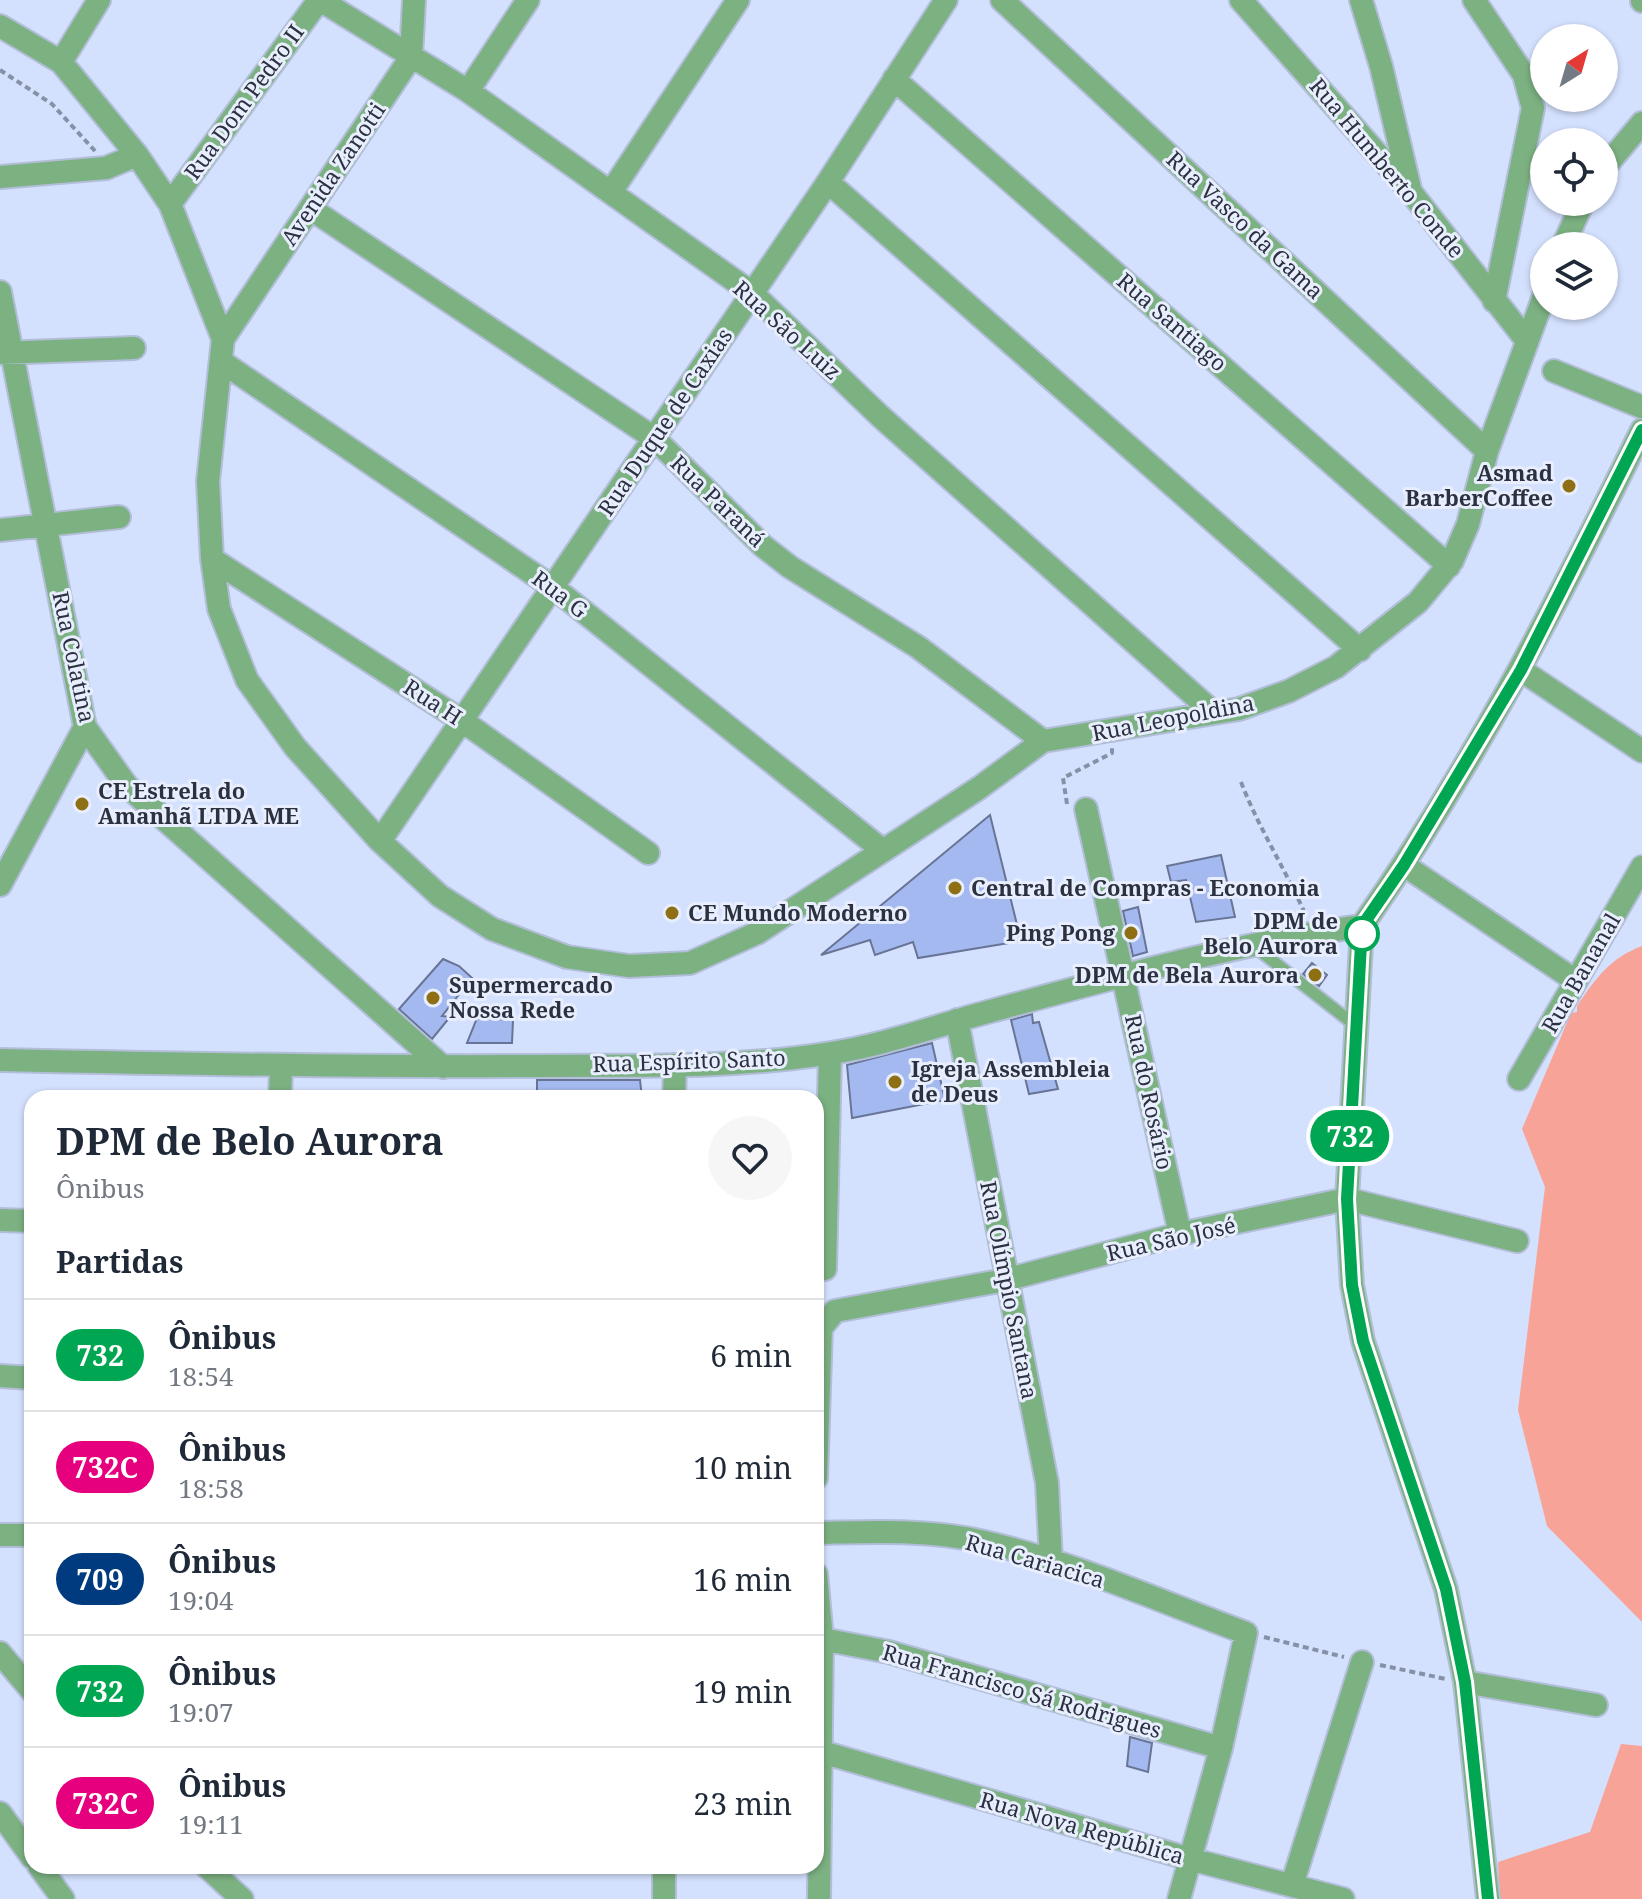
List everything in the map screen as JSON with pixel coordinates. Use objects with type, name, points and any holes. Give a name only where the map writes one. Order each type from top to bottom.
[{"type":"street","points":[[61,62],[99,0]]},
{"type":"street","name":"Rua São Luiz","points":[[319,0],[468,91],[752,293],[880,416],[1213,712]]},
{"type":"street","name":"Rua Dom Pedro II","points":[[170,204],[319,0]]},
{"type":"street","points":[[411,57],[414,0]]},
{"type":"street","points":[[468,91],[528,0]]},
{"type":"street","points":[[611,192],[738,0]]},
{"type":"street","name":"Rua Duque de Caxias","points":[[380,841],[464,722],[828,182],[946,0]]},
{"type":"street","name":"Rua Vasco da Gama","points":[[1002,0],[1487,451]]},
{"type":"street","name":"Rua Humberto Conde","points":[[1241,0],[1410,191],[1527,341]]},
{"type":"street","points":[[1361,0],[1381,66],[1410,191]]},
{"type":"street","points":[[1474,0],[1524,75],[1533,108],[1494,301]]},
{"type":"street","points":[[0,26],[61,62],[137,155],[170,204],[223,339],[208,481],[212,559],[219,609],[247,680],[295,747],[380,841],[440,896],[492,929],[567,957],[629,966],[690,963],[757,933],[881,849],[979,788],[1043,741]]},
{"type":"street","name":"Avenida Zanotti","points":[[223,339],[411,57]]},
{"type":"street","name":"Rua Santiago","points":[[894,79],[1449,566]]},
{"type":"street","points":[[1618,151],[1642,123]]},
{"type":"street","points":[[0,177],[106,168],[137,155]]},
{"type":"street","points":[[828,182],[1360,650]]},
{"type":"street","name":"Rua Paraná","points":[[311,209],[654,438],[781,560],[918,647],[1043,741]]},
{"type":"street","name":"Rua Colatina","points":[[0,292],[6,352],[48,524],[85,727],[127,786],[443,1067]]},
{"type":"street","name":"Rua Leopoldina","points":[[1043,741],[1239,709],[1289,691],[1360,650],[1429,591],[1449,566],[1468,524],[1487,451],[1535,320]]},
{"type":"street","points":[[6,352],[134,348]]},
{"type":"street","name":"Rua G","points":[[222,362],[554,588],[881,849]]},
{"type":"street","points":[[1554,371],[1642,407]]},
{"type":"street","points":[[1488,1899],[1465,1682],[1435,1550],[1363,1341],[1352,1285],[1347,1199],[1362,926],[1404,865],[1521,670],[1642,430]]},
{"type":"street","points":[[0,530],[119,517]]},
{"type":"street","name":"Rua H","points":[[212,559],[464,722],[648,853]]},
{"type":"street","points":[[1521,670],[1642,751]]},
{"type":"street","points":[[0,885],[85,727]]},
{"type":"street","name":"Rua do Rosário","points":[[1077,811],[1124,975],[1180,1234]]},
{"type":"street","points":[[1404,865],[1576,981]]},
{"type":"street","name":"Rua Bananal","points":[[1519,1079],[1642,867]]},
{"type":"street","name":"Rua Espírito Santo","points":[[0,1060],[281,1067],[443,1067],[675,1065],[830,1054],[1124,975],[1313,933],[1362,926]]},
{"type":"street","name":"Rua Olímpio Santana","points":[[957,1020],[1005,1280],[1047,1483],[1051,1561]]},
{"type":"street","points":[[825,1269],[830,1054]]},
{"type":"street","points":[[674,1090],[675,1065]]},
{"type":"street","points":[[280,1090],[281,1067]]},
{"type":"street","name":"Rua São José","points":[[824,1322],[835,1311],[1005,1280],[1180,1234],[1347,1199],[1517,1241]]},
{"type":"street","points":[[0,1220],[24,1221]]},
{"type":"street","points":[[0,1376],[24,1378]]},
{"type":"street","name":"Rua Cariacica","points":[[824,1533],[904,1531],[979,1541],[1051,1561],[1246,1633],[1221,1748]]},
{"type":"street","points":[[0,1535],[24,1535]]},
{"type":"street","name":"Rua Francisco Sá Rodrigues","points":[[824,1639],[889,1652],[1221,1748]]},
{"type":"street","points":[[0,1653],[24,1681]]},
{"type":"street","points":[[1292,1885],[1362,1662]]},
{"type":"street","points":[[1465,1682],[1596,1705]]},
{"type":"street","points":[[1179,1899],[1221,1748]]},
{"type":"street","name":"Rua Nova República","points":[[824,1753],[1190,1859],[1343,1899]]},
{"type":"street","points":[[0,1813],[24,1846]]},
{"type":"street","points":[[45,1874],[63,1899]]},
{"type":"street","points":[[215,1874],[242,1899]]},
{"type":"street","points":[[664,1874],[664,1899]]},
{"type":"street","points":[[819,1899],[820,1874]]},
{"type":"lane","points":[[1254,947],[1356,1026]]},
{"type":"path","points":[[0,70],[36,92],[68,119],[106,168]]},
{"type":"path","points":[[1077,811],[1063,778],[1112,753],[1112,732]]},
{"type":"path","points":[[1241,782],[1258,826],[1280,862],[1313,933]]},
{"type":"shaded area","points":[[1642,946],[1642,1622],[1547,1526],[1518,1410],[1545,1187],[1522,1129],[1571,1013],[1577,1012],[1577,1006],[1605,970],[1621,956]]},
{"type":"shaded area","points":[[1621,1744],[1642,1746],[1642,1899],[1500,1899],[1498,1862],[1590,1832]]},
{"type":"building","name":"Central de Compras - Economia","points":[[990,815],[1021,941],[918,958],[913,942],[875,955],[870,940],[821,955]]},
{"type":"building","points":[[1221,855],[1235,917],[1196,922],[1186,880],[1171,882],[1167,866]]},
{"type":"building","name":"Ping Pong","points":[[1138,907],[1147,952],[1133,956],[1123,911]]},
{"type":"building","name":"Supermercado Nossa Rede","points":[[443,959],[459,966],[482,987],[465,987],[442,1016],[450,1017],[432,1039],[399,1009]]},
{"type":"building","name":"DPM de Bela Aurora","points":[[1312,963],[1327,975],[1319,986],[1303,974]]},
{"type":"building","points":[[1032,1014],[1033,1023],[1039,1022],[1058,1089],[1029,1094],[1011,1020]]},
{"type":"building","points":[[477,1018],[513,1020],[512,1043],[467,1043]]},
{"type":"building","name":"Igreja Assembleia de Deus","points":[[932,1043],[945,1100],[852,1118],[847,1065]]},
{"type":"building","points":[[537,1080],[640,1080],[641,1090],[537,1090]]},
{"type":"building","points":[[1130,1737],[1152,1743],[1148,1772],[1127,1766]]},
{"type":"bus line","name":"732","points":[[1488,1899],[1488,1876],[1465,1682],[1446,1589],[1363,1341],[1352,1285],[1347,1199],[1362,926],[1404,865],[1521,670],[1587,545],[1642,430]]},
{"type":"place","name":"Asmad BarberCoffee","points":[[1569,486]]},
{"type":"place","name":"CE Estrela do Amanhã LTDA ME","points":[[82,804]]},
{"type":"place","name":"Central de Compras - Economia","points":[[955,888]]},
{"type":"place","name":"CE Mundo Moderno","points":[[672,913]]},
{"type":"place","name":"Ping Pong","points":[[1131,933]]},
{"type":"place","name":"DPM de Belo Aurora","points":[[1362,934]]},
{"type":"place","name":"DPM de Bela Aurora","points":[[1315,975]]},
{"type":"place","name":"Supermercado Nossa Rede","points":[[433,998]]},
{"type":"place","name":"Igreja Assembleia de Deus","points":[[895,1082]]}]
